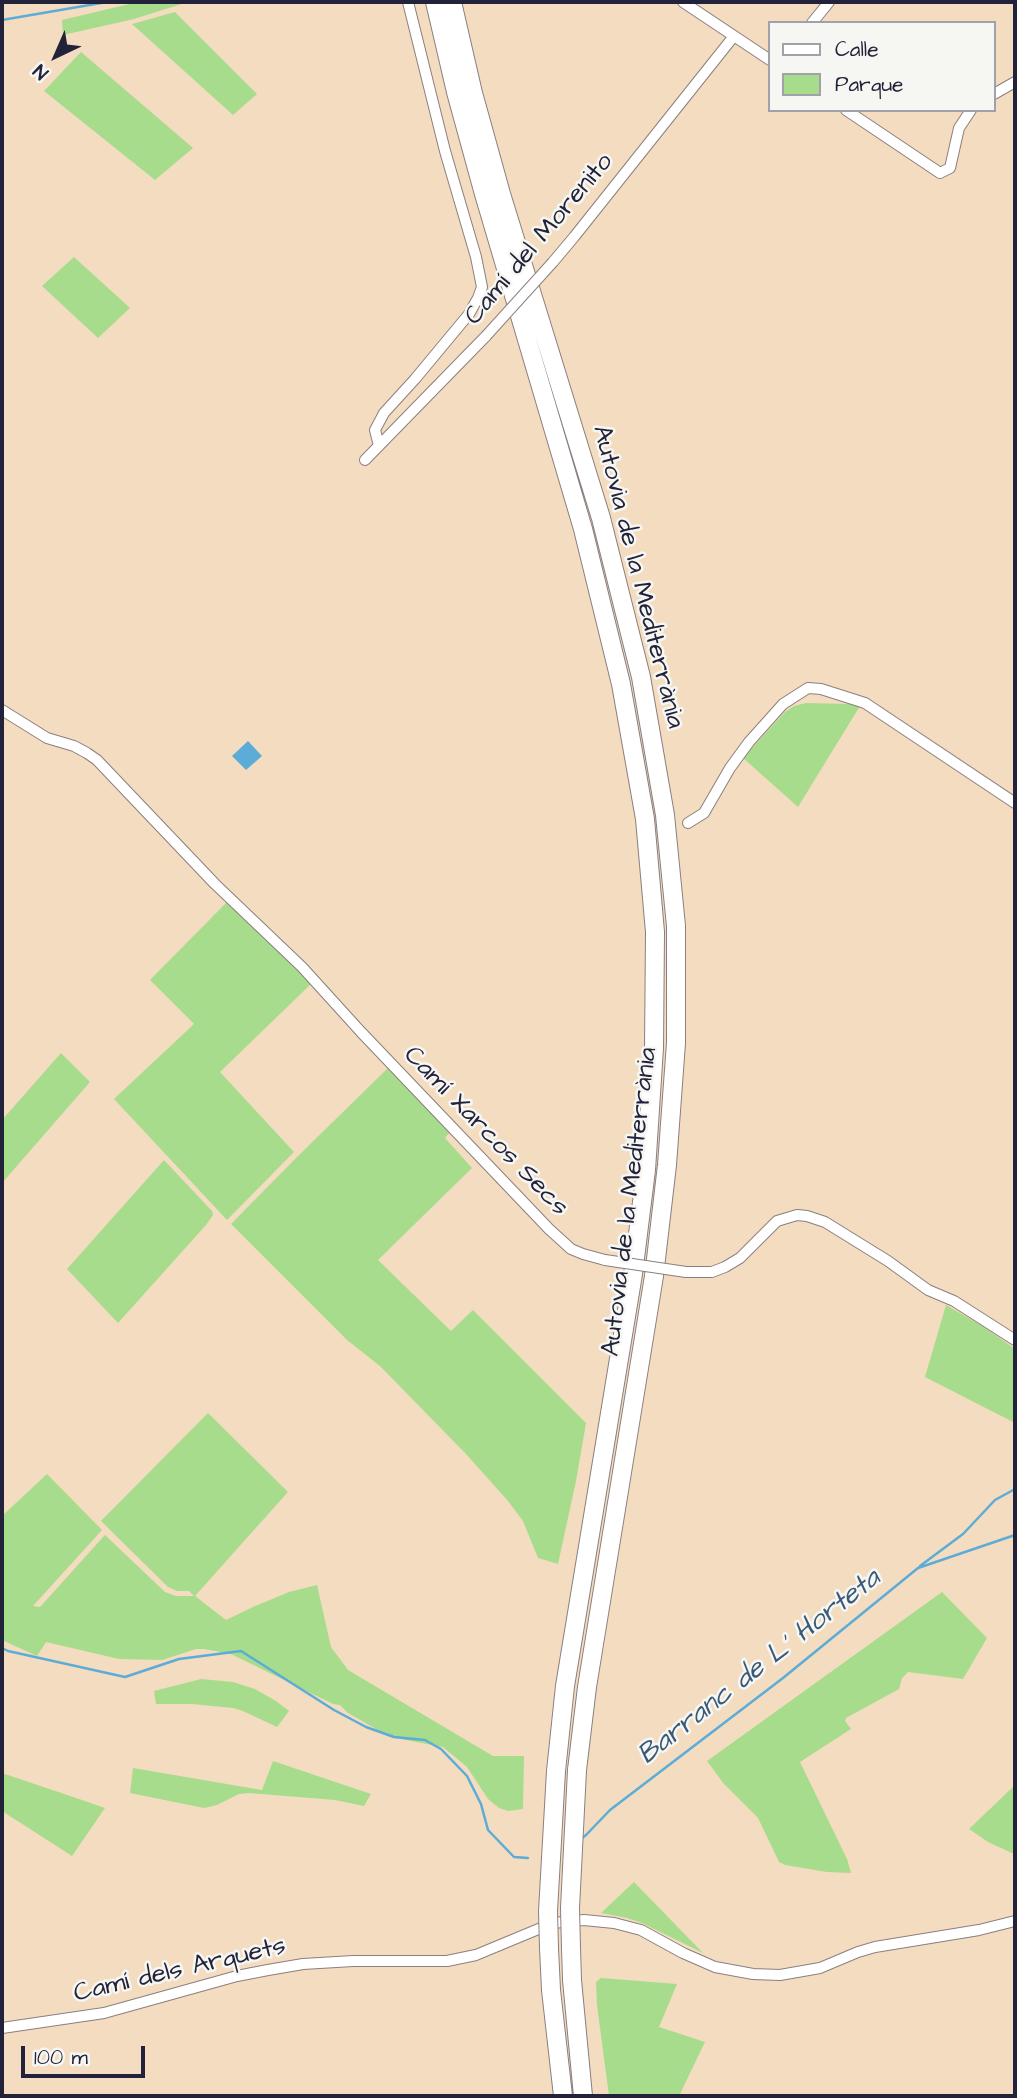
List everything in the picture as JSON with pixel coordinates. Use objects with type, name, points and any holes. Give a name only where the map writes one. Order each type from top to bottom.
[{"type":"highway","name":"Autovia de la Mediterrània","points":[[435,2],[477,169],[583,528],[621,684],[645,819],[655,932],[654,1048],[646,1170],[633,1274],[565,1686],[553,1798],[548,1911],[551,1990],[563,2096]]},
{"type":"highway","name":"Autovia de la Mediterrània","points":[[452,2],[473,93],[501,194],[601,518],[642,677],[665,815],[676,926],[676,1043],[667,1165],[653,1276],[589,1674],[577,1770],[570,1908],[572,1980],[583,2096]]},
{"type":"street","points":[[379,446],[375,430],[384,413],[469,314],[482,286],[477,257],[445,151],[408,2]]},
{"type":"street","points":[[683,2],[768,59]]},
{"type":"street","points":[[814,21],[829,2]]},
{"type":"street","name":"Camí del Morenito","points":[[365,460],[486,336],[575,237],[734,36]]},
{"type":"street","points":[[996,93],[1015,82]]},
{"type":"street","points":[[849,112],[940,173],[950,168],[959,128],[970,112]]},
{"type":"street","points":[[688,823],[704,813],[730,768],[749,742],[783,704],[808,688],[821,689],[865,703],[1015,803]]},
{"type":"street","name":"Camí Xarcos Secs","points":[[2,710],[47,738],[74,746],[97,760],[215,884],[285,948],[369,1041],[571,1249],[605,1260],[686,1272],[712,1272],[740,1258],[777,1221],[797,1215],[807,1216],[825,1222],[888,1261],[928,1290],[954,1301],[1015,1340]]},
{"type":"street","name":"Camí dels Arquets","points":[[2,2028],[104,2013],[237,1976],[303,1964],[447,1961],[476,1955],[553,1923],[584,1920],[614,1923],[641,1930],[682,1953],[715,1967],[752,1975],[780,1975],[820,1968],[875,1947],[954,1935],[1015,1921]]},
{"type":"green space","points":[[138,2],[188,2],[134,19],[63,35],[62,20]]},
{"type":"green space","points":[[175,12],[257,94],[233,115],[132,24]]},
{"type":"green space","points":[[81,52],[193,148],[155,180],[44,91]]},
{"type":"green space","points":[[74,257],[130,308],[98,338],[42,286]]},
{"type":"green space","points":[[806,703],[860,706],[798,807],[743,758],[785,712]]},
{"type":"green space","points":[[228,901],[312,983],[220,1072],[294,1152],[227,1220],[114,1099],[194,1024],[150,980]]},
{"type":"green space","points":[[61,1053],[90,1082],[2,1183],[2,1120]]},
{"type":"green space","points":[[389,1067],[450,1132],[445,1138],[472,1168],[378,1260],[451,1331],[473,1310],[586,1423],[558,1564],[538,1558],[523,1521],[466,1454],[380,1366],[347,1340],[231,1224]]},
{"type":"green space","points":[[164,1160],[213,1215],[118,1323],[67,1269]]},
{"type":"green space","points":[[946,1305],[1015,1349],[1015,1423],[925,1377]]},
{"type":"green space","points":[[208,1413],[288,1492],[195,1596],[226,1620],[289,1592],[317,1585],[331,1647],[348,1670],[493,1756],[524,1756],[523,1809],[508,1811],[499,1808],[488,1799],[467,1767],[443,1747],[390,1737],[348,1713],[340,1705],[231,1654],[196,1649],[162,1660],[119,1659],[46,1642],[37,1656],[2,1640],[2,1516],[47,1474],[102,1530],[33,1606],[40,1607],[105,1535],[165,1592],[176,1596],[194,1596],[189,1591],[177,1591],[168,1587],[101,1521]]},
{"type":"green space","points":[[942,1592],[987,1638],[963,1679],[908,1672],[902,1678],[899,1689],[846,1718],[845,1721],[851,1729],[800,1762],[847,1859],[851,1873],[827,1872],[779,1862],[758,1818],[724,1784],[707,1761]]},
{"type":"green space","points":[[201,1679],[233,1682],[255,1689],[289,1711],[277,1727],[233,1708],[156,1704],[154,1691]]},
{"type":"green space","points":[[273,1761],[371,1794],[364,1806],[335,1800],[249,1793],[239,1794],[204,1808],[130,1793],[133,1768],[262,1790]]},
{"type":"green space","points":[[2,1773],[105,1808],[72,1856],[2,1811]]},
{"type":"green space","points":[[1015,1785],[1014,1854],[988,1842],[969,1829]]},
{"type":"green space","points":[[634,1882],[703,1953],[642,1923],[601,1913]]},
{"type":"green space","points":[[601,1978],[677,1984],[659,2027],[705,2042],[679,2096],[609,2096],[597,2005],[596,1982]]},
{"type":"water","points":[[248,741],[262,756],[246,770],[232,756]]},
{"type":"waterway","points":[[2,20],[107,2]]},
{"type":"waterway","points":[[920,1566],[963,1534],[995,1500],[1015,1489]]},
{"type":"waterway","name":"Barranc de L' Horteta","points":[[581,1839],[610,1810],[783,1678],[918,1568],[1015,1535]]},
{"type":"waterway","points":[[2,1648],[125,1677],[179,1659],[241,1651],[366,1727],[394,1737],[425,1740],[441,1749],[467,1776],[481,1804],[488,1830],[514,1857],[528,1858]]}]
